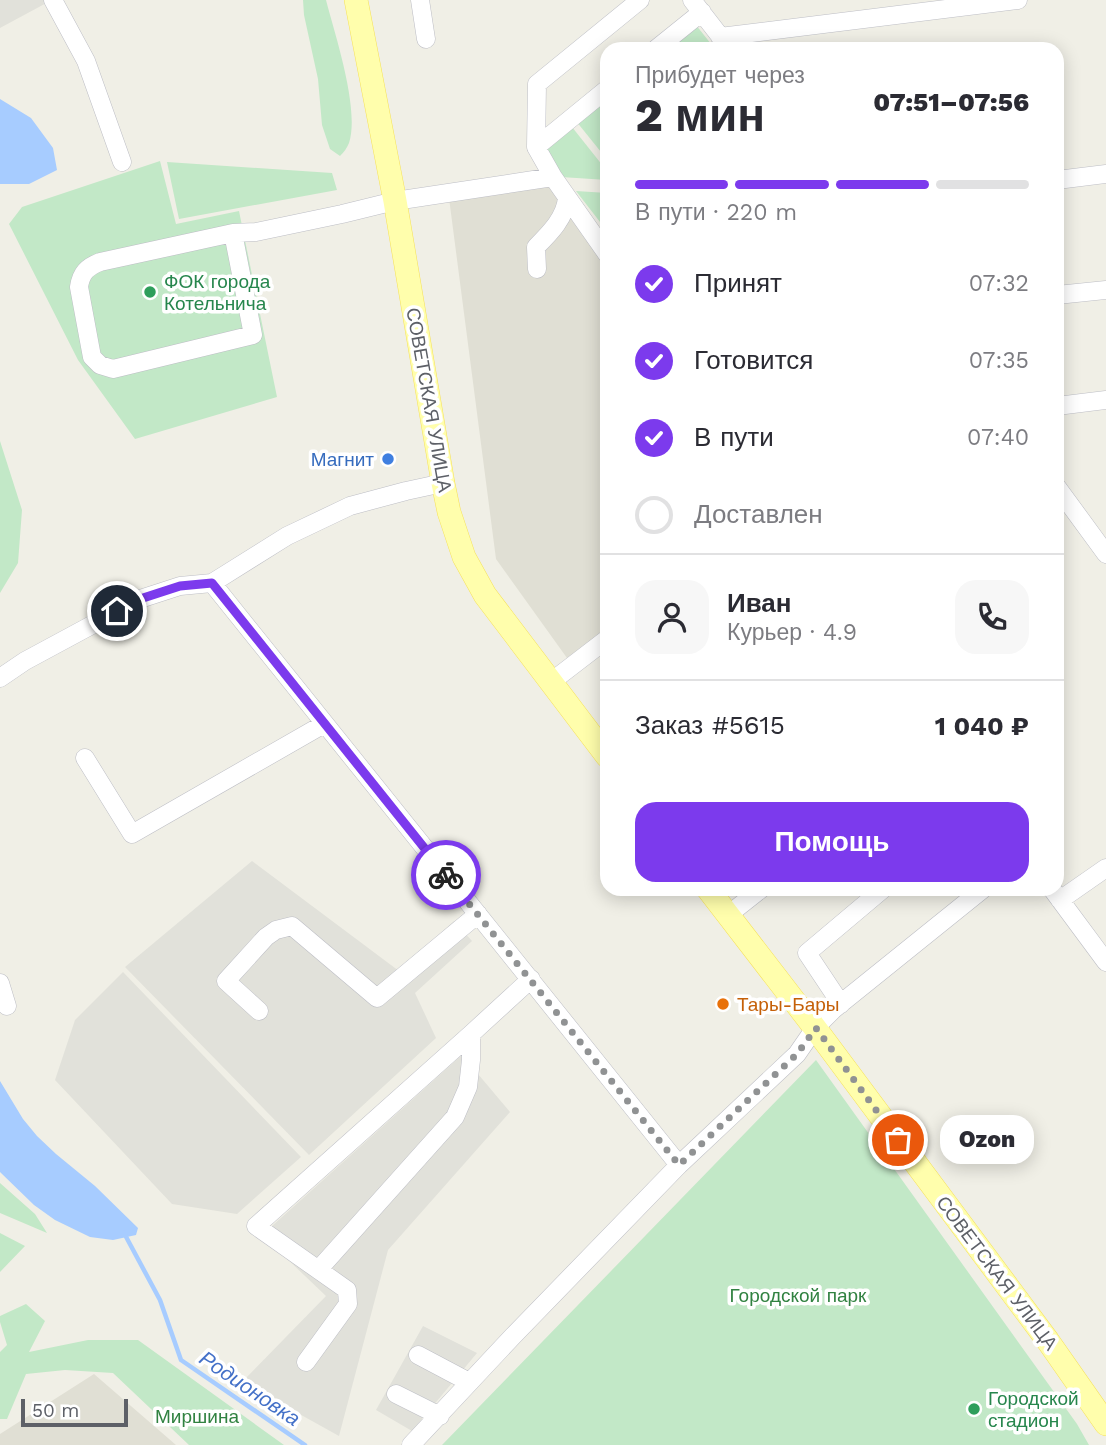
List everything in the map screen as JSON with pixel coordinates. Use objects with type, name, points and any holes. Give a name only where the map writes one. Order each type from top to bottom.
[{"type":"main road","name":"СОВЕТСКАЯ УЛИЦА","points":[[356,0],[395,201],[449,512],[464,557],[485,595],[600,747]]},
{"type":"main road","name":"СОВЕТСКАЯ УЛИЦА","points":[[713,896],[816,1028],[1048,1341],[1106,1424]]},
{"type":"street","points":[[53,0],[86,61],[122,162]]},
{"type":"street","points":[[419,0],[426,39]]},
{"type":"street","points":[[600,244],[553,177],[536,147],[537,84],[640,0]]},
{"type":"street","points":[[732,42],[1018,0]]},
{"type":"street","points":[[663,42],[697,6],[724,42]]},
{"type":"street","points":[[536,147],[600,95]]},
{"type":"street","points":[[1064,179],[1106,174]]},
{"type":"street","points":[[233,233],[253,335],[113,369],[100,365],[92,357],[79,287],[85,270],[100,262],[233,233],[256,232],[395,201],[553,177]]},
{"type":"street","points":[[537,269],[536,247],[553,230],[567,206],[567,197]]},
{"type":"street","points":[[1064,294],[1106,290]]},
{"type":"street","points":[[1064,405],[1106,400]]},
{"type":"street","points":[[0,678],[25,661],[140,599],[180,586],[212,583],[287,536],[349,506],[443,483]]},
{"type":"street","points":[[1064,497],[1106,554]]},
{"type":"street","points":[[212,583],[679,1165]]},
{"type":"street","points":[[551,682],[600,644]]},
{"type":"street","points":[[85,758],[132,834],[324,724]]},
{"type":"street","points":[[1064,891],[1106,868]]},
{"type":"street","points":[[728,915],[752,896]]},
{"type":"street","points":[[841,1004],[807,953],[875,896]]},
{"type":"street","points":[[411,1445],[679,1165],[797,1054],[816,1028],[971,896]]},
{"type":"street","points":[[1057,896],[1106,962]]},
{"type":"street","points":[[259,1011],[226,981],[266,937],[276,930],[292,926],[377,998],[478,914]]},
{"type":"street","points":[[306,1362],[348,1304],[348,1290],[256,1226],[531,979]]},
{"type":"street","points":[[0,983],[7,1006]]},
{"type":"street","points":[[319,1269],[454,1117],[468,1087],[471,1034]]},
{"type":"street","points":[[418,1355],[469,1382]]},
{"type":"street","points":[[397,1394],[440,1416]]},
{"type":"shaded area","points":[[0,0],[52,0],[0,28]]},
{"type":"shaded area","points":[[552,185],[600,255],[600,635],[567,658],[496,559],[449,198]]},
{"type":"shaded area","points":[[252,861],[399,971],[454,921],[472,941],[415,993],[436,1038],[309,1155],[125,967]]},
{"type":"shaded area","points":[[123,972],[301,1157],[237,1214],[172,1204],[55,1080],[75,1020]]},
{"type":"shaded area","points":[[462,1055],[510,1112],[388,1250],[339,1436],[242,1382],[326,1296],[262,1235]]},
{"type":"shaded area","points":[[423,1326],[477,1353],[412,1431],[376,1410]]},
{"type":"shaded area","points":[[94,1374],[176,1445],[0,1445],[0,1434]]},
{"type":"green space","points":[[303,0],[326,0],[345,72],[352,129],[349,143],[340,156],[330,149],[322,125],[318,79]]},
{"type":"green space","points":[[696,25],[709,42],[675,42]]},
{"type":"green space","points":[[600,102],[600,151],[576,121]]},
{"type":"green space","points":[[572,127],[600,162],[600,180],[561,177],[544,149]]},
{"type":"green space","name":"ФОК города Котельнича","points":[[160,161],[176,224],[239,211],[277,397],[135,439],[78,360],[9,224],[22,207]]},
{"type":"green space","points":[[167,162],[332,173],[337,190],[179,219]]},
{"type":"green space","points":[[576,191],[600,193],[600,222]]},
{"type":"green space","points":[[0,441],[22,510],[18,563],[0,593]]},
{"type":"green space","name":"Городской парк","points":[[816,1060],[1077,1424],[1089,1445],[442,1445]]},
{"type":"green space","points":[[0,1183],[35,1214],[47,1233],[0,1213]]},
{"type":"green space","points":[[0,1233],[25,1246],[0,1272]]},
{"type":"green space","name":"Миршина","points":[[26,1304],[45,1321],[29,1352],[88,1340],[138,1340],[284,1445],[189,1445],[113,1373],[65,1370],[26,1374],[7,1419],[0,1419],[0,1352],[7,1345],[0,1316]]},
{"type":"water","points":[[0,99],[31,118],[53,148],[57,170],[29,184],[0,184]]},
{"type":"water","points":[[0,1081],[23,1119],[37,1136],[138,1228],[136,1235],[113,1240],[90,1237],[55,1220],[34,1205],[0,1172]]},
{"type":"waterway","name":"Родионовка","points":[[124,1233],[160,1300],[181,1360],[305,1445]]},
{"type":"way so far","points":[[446,875],[679,1165],[797,1054],[816,1028],[898,1140]]},
{"type":"place","name":"ФОК города Котельнича","points":[[150,292]]},
{"type":"place","name":"Магнит","points":[[388,459]]},
{"type":"place","name":"Тары-Бары","points":[[723,1004]]},
{"type":"place","name":"Ozon","points":[[898,1140]]},
{"type":"place","name":"Городской стадион","points":[[974,1409]]},
{"type":"route","points":[[117,611],[140,599],[180,586],[212,583],[446,875]]}]
